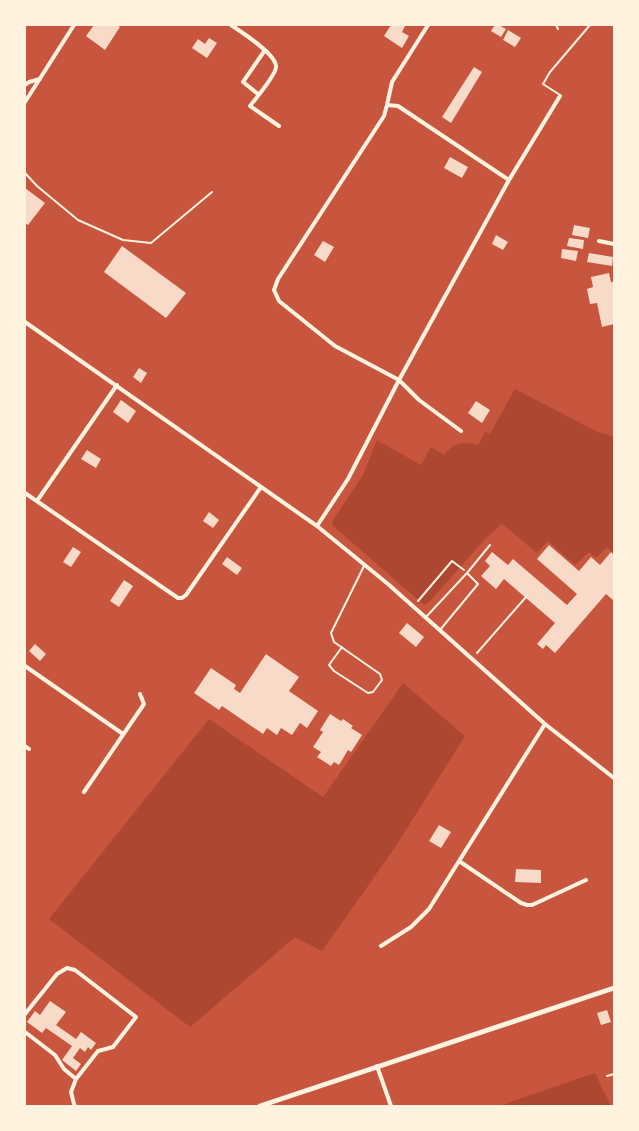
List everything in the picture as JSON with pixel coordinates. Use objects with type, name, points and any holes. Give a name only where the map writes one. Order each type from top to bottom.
[{"type":"street","points":[[25,102],[74,25]]},
{"type":"street","points":[[231,25],[265,50],[275,60],[276,66],[274,73],[250,106],[279,126]]},
{"type":"street","points":[[428,25],[392,82],[384,116],[278,279],[274,290],[279,301],[335,346],[399,380],[419,400],[460,431]]},
{"type":"street","points":[[258,94],[243,82],[265,50]]},
{"type":"street","points":[[25,85],[29,82],[40,79]]},
{"type":"street","points":[[317,526],[348,479],[399,380],[509,180],[560,96]]},
{"type":"street","points":[[387,106],[398,106],[509,180]]},
{"type":"street","points":[[599,241],[614,244]]},
{"type":"street","points":[[25,322],[317,526],[413,606],[545,724],[614,778]]},
{"type":"street","points":[[37,501],[117,385]]},
{"type":"street","points":[[25,493],[178,598],[182,598],[186,595],[261,487]]},
{"type":"street","points":[[25,666],[123,734]]},
{"type":"street","points":[[84,792],[144,704],[140,694]]},
{"type":"street","points":[[381,946],[411,927],[429,909],[545,724]]},
{"type":"street","points":[[459,861],[521,903],[527,905],[532,905],[586,880]]},
{"type":"street","points":[[25,1014],[57,974],[68,968],[75,970],[136,1017],[113,1047],[98,1051],[76,1079],[71,1092],[75,1106]]},
{"type":"street","points":[[260,1106],[614,988]]},
{"type":"street","points":[[25,1032],[55,1055],[64,1069],[76,1079]]},
{"type":"street","points":[[377,1066],[391,1106]]},
{"type":"lane","points":[[556,25],[558,29]]},
{"type":"lane","points":[[560,96],[542,84],[550,72],[590,25]]},
{"type":"lane","points":[[25,173],[37,186],[78,220],[123,240],[151,243],[212,192]]},
{"type":"lane","points":[[426,618],[468,573],[490,545]]},
{"type":"lane","points":[[342,647],[329,665],[334,672],[368,694],[373,692],[382,680],[380,674],[342,647],[334,642],[331,633],[364,564]]},
{"type":"lane","points":[[440,630],[478,584],[468,573]]},
{"type":"lane","points":[[607,1076],[614,1074]]},
{"type":"path","points":[[413,606],[452,561],[468,573]]},
{"type":"path","points":[[478,653],[526,597]]},
{"type":"shaded area","points":[[515,389],[596,431],[614,437],[614,554],[607,547],[596,558],[589,552],[575,565],[548,541],[537,553],[502,524],[486,538],[429,602],[424,605],[332,525],[333,520],[363,475],[377,440],[421,465],[431,447],[444,455],[451,447],[455,445],[468,443],[478,445],[485,432],[490,434]]},
{"type":"shaded area","points":[[403,683],[465,736],[396,846],[322,951],[295,937],[190,1027],[49,919],[209,719],[323,797]]},
{"type":"shaded area","points":[[595,1073],[611,1106],[502,1106],[513,1101]]},
{"type":"building","points":[[94,25],[117,25],[120,27],[105,50],[86,36]]},
{"type":"building","points":[[391,25],[405,26],[402,32],[409,36],[402,48],[384,36]]},
{"type":"building","points":[[495,25],[499,25],[506,29],[501,37],[491,31]]},
{"type":"building","points":[[508,30],[521,38],[515,47],[503,40]]},
{"type":"building","points":[[209,38],[217,43],[207,58],[192,48],[198,39],[205,44]]},
{"type":"building","points":[[474,67],[482,72],[451,123],[442,117]]},
{"type":"building","points":[[450,157],[468,167],[462,178],[444,168]]},
{"type":"building","points":[[25,188],[45,203],[28,225],[25,223]]},
{"type":"building","points":[[574,225],[590,228],[588,238],[572,235]]},
{"type":"building","points":[[496,235],[508,242],[503,250],[492,244]]},
{"type":"building","points":[[569,238],[584,240],[583,249],[567,246]]},
{"type":"building","points":[[323,241],[334,247],[325,262],[314,255]]},
{"type":"building","points":[[122,246],[186,293],[166,318],[104,272]]},
{"type":"building","points":[[562,249],[578,251],[576,261],[561,258]]},
{"type":"building","points":[[589,253],[613,257],[612,266],[587,262]]},
{"type":"building","points":[[609,273],[611,282],[614,282],[614,324],[602,327],[597,303],[590,304],[587,289],[593,287],[591,277]]},
{"type":"building","points":[[139,368],[147,373],[141,383],[133,377]]},
{"type":"building","points":[[121,400],[136,411],[128,423],[113,412]]},
{"type":"building","points":[[476,401],[490,410],[482,423],[468,413]]},
{"type":"building","points":[[87,450],[101,459],[96,468],[81,459]]},
{"type":"building","points":[[209,512],[219,520],[213,528],[203,521]]},
{"type":"building","points":[[549,545],[579,571],[591,557],[600,565],[611,552],[614,555],[614,601],[606,594],[555,653],[546,645],[543,649],[537,644],[555,623],[504,579],[496,589],[481,576],[490,566],[485,561],[492,552],[508,565],[513,559],[567,605],[577,594],[537,559]]},
{"type":"building","points":[[73,547],[81,552],[71,567],[63,562]]},
{"type":"building","points":[[227,557],[242,568],[237,575],[222,564]]},
{"type":"building","points":[[124,580],[133,586],[119,607],[110,601]]},
{"type":"building","points":[[407,623],[424,637],[416,647],[399,633]]},
{"type":"building","points":[[35,644],[46,654],[40,661],[29,651]]},
{"type":"building","points":[[266,654],[299,677],[289,691],[318,711],[307,728],[300,723],[292,735],[281,728],[277,735],[267,728],[263,734],[222,706],[219,710],[194,693],[211,668],[236,685],[234,689],[240,693]]},
{"type":"building","points":[[330,714],[341,721],[343,719],[353,726],[351,728],[362,735],[351,752],[348,750],[339,765],[334,762],[331,766],[317,757],[321,752],[313,747],[323,732],[320,730]]},
{"type":"building","points":[[439,825],[451,832],[441,848],[429,841]]},
{"type":"building","points":[[516,869],[541,870],[541,883],[515,882]]},
{"type":"building","points":[[50,1001],[66,1012],[56,1025],[76,1039],[81,1032],[96,1043],[91,1050],[88,1047],[85,1052],[80,1048],[73,1058],[81,1064],[76,1071],[62,1060],[72,1046],[46,1028],[42,1033],[27,1022],[35,1011],[40,1015]]},
{"type":"building","points":[[607,1010],[611,1022],[601,1025],[597,1013]]}]
